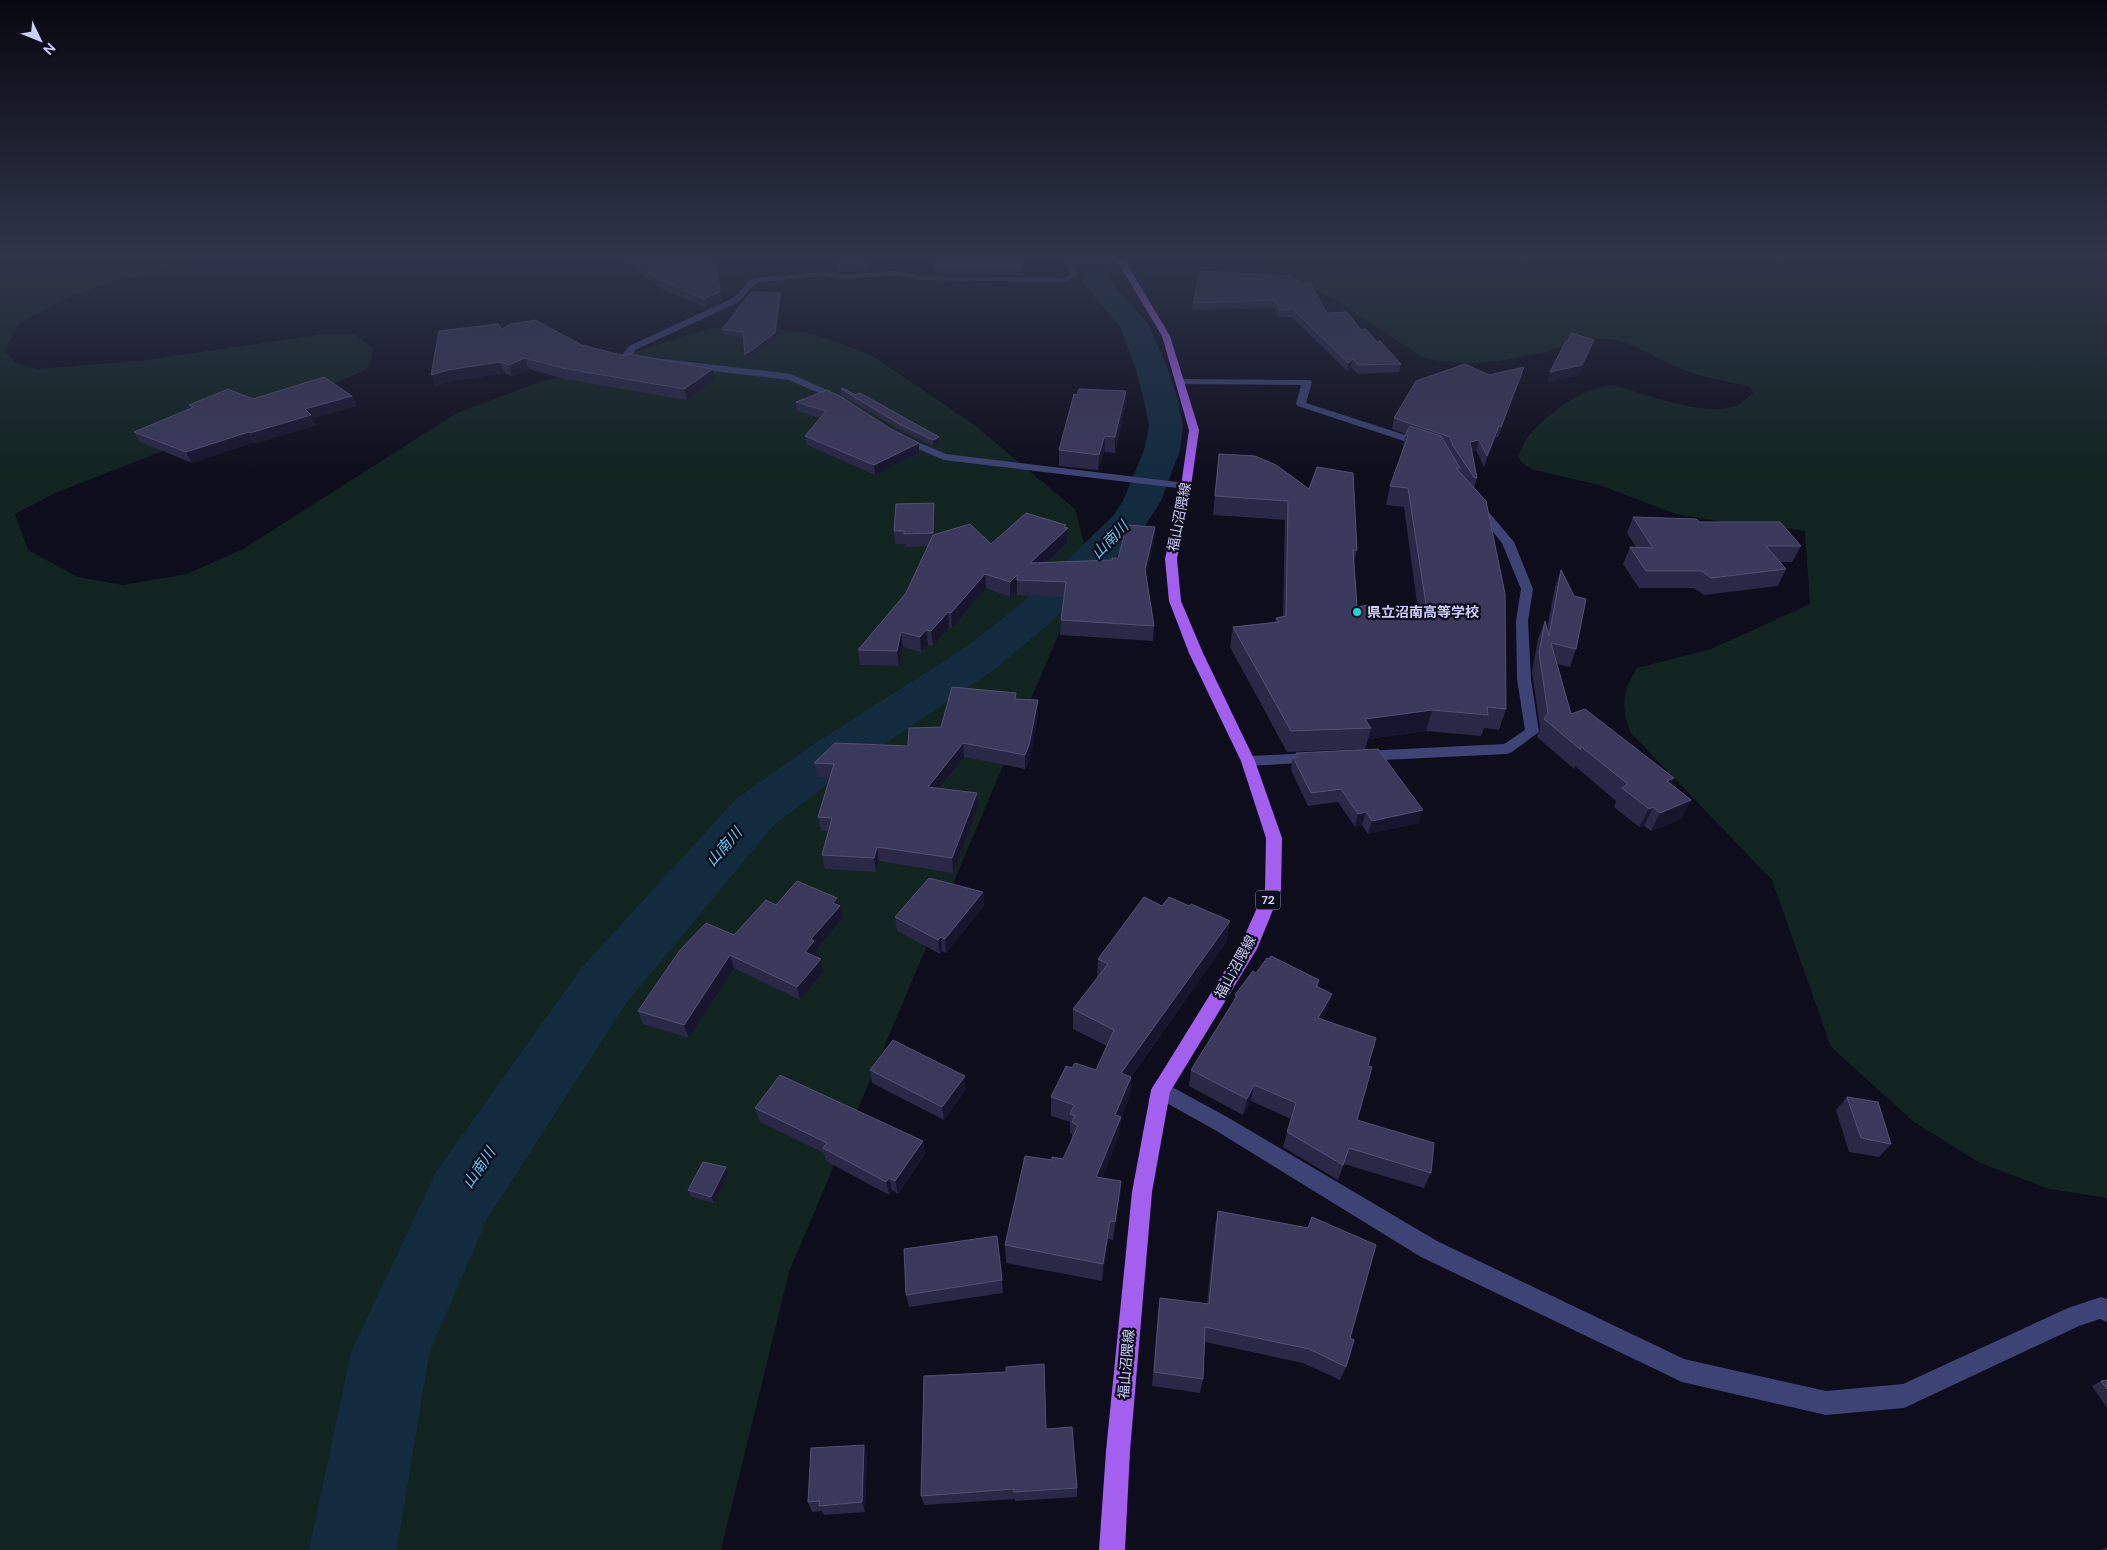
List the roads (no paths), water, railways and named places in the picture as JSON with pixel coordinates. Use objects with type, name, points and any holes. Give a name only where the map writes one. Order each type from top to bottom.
[{"type":"main road","name":"福山沼隈線","points":[[1112,1550],[1118,1451],[1142,1192],[1161,1090],[1248,949],[1272,890],[1274,838],[1248,761],[1196,653],[1175,601],[1171,559],[1179,485],[1194,430],[1181,382],[1163,331]]},
{"type":"street","points":[[668,331],[632,348],[627,355],[646,360],[791,377],[848,403]]},
{"type":"street","points":[[1181,382],[1307,382],[1301,404],[1433,448]]},
{"type":"street","points":[[897,435],[924,449],[944,456],[1179,485]]},
{"type":"street","points":[[1353,756],[1507,749],[1532,732],[1524,679],[1522,621],[1527,589],[1508,542],[1470,497]]},
{"type":"street","points":[[1248,761],[1324,758]]},
{"type":"street","points":[[1161,1090],[1222,1124],[1429,1248],[1682,1370],[1826,1403],[1904,1396],[2076,1316],[2101,1308],[2107,1310]]},
{"type":"waterway","name":"山南川","points":[[353,1550],[390,1352],[461,1196],[605,984],[755,812],[830,757],[982,657],[1036,613],[1127,524],[1142,501],[1162,450],[1166,426],[1161,400],[1151,367],[1137,331]]},
{"type":"place","name":"県立沼南高等学校","points":[[1357,612]]}]
